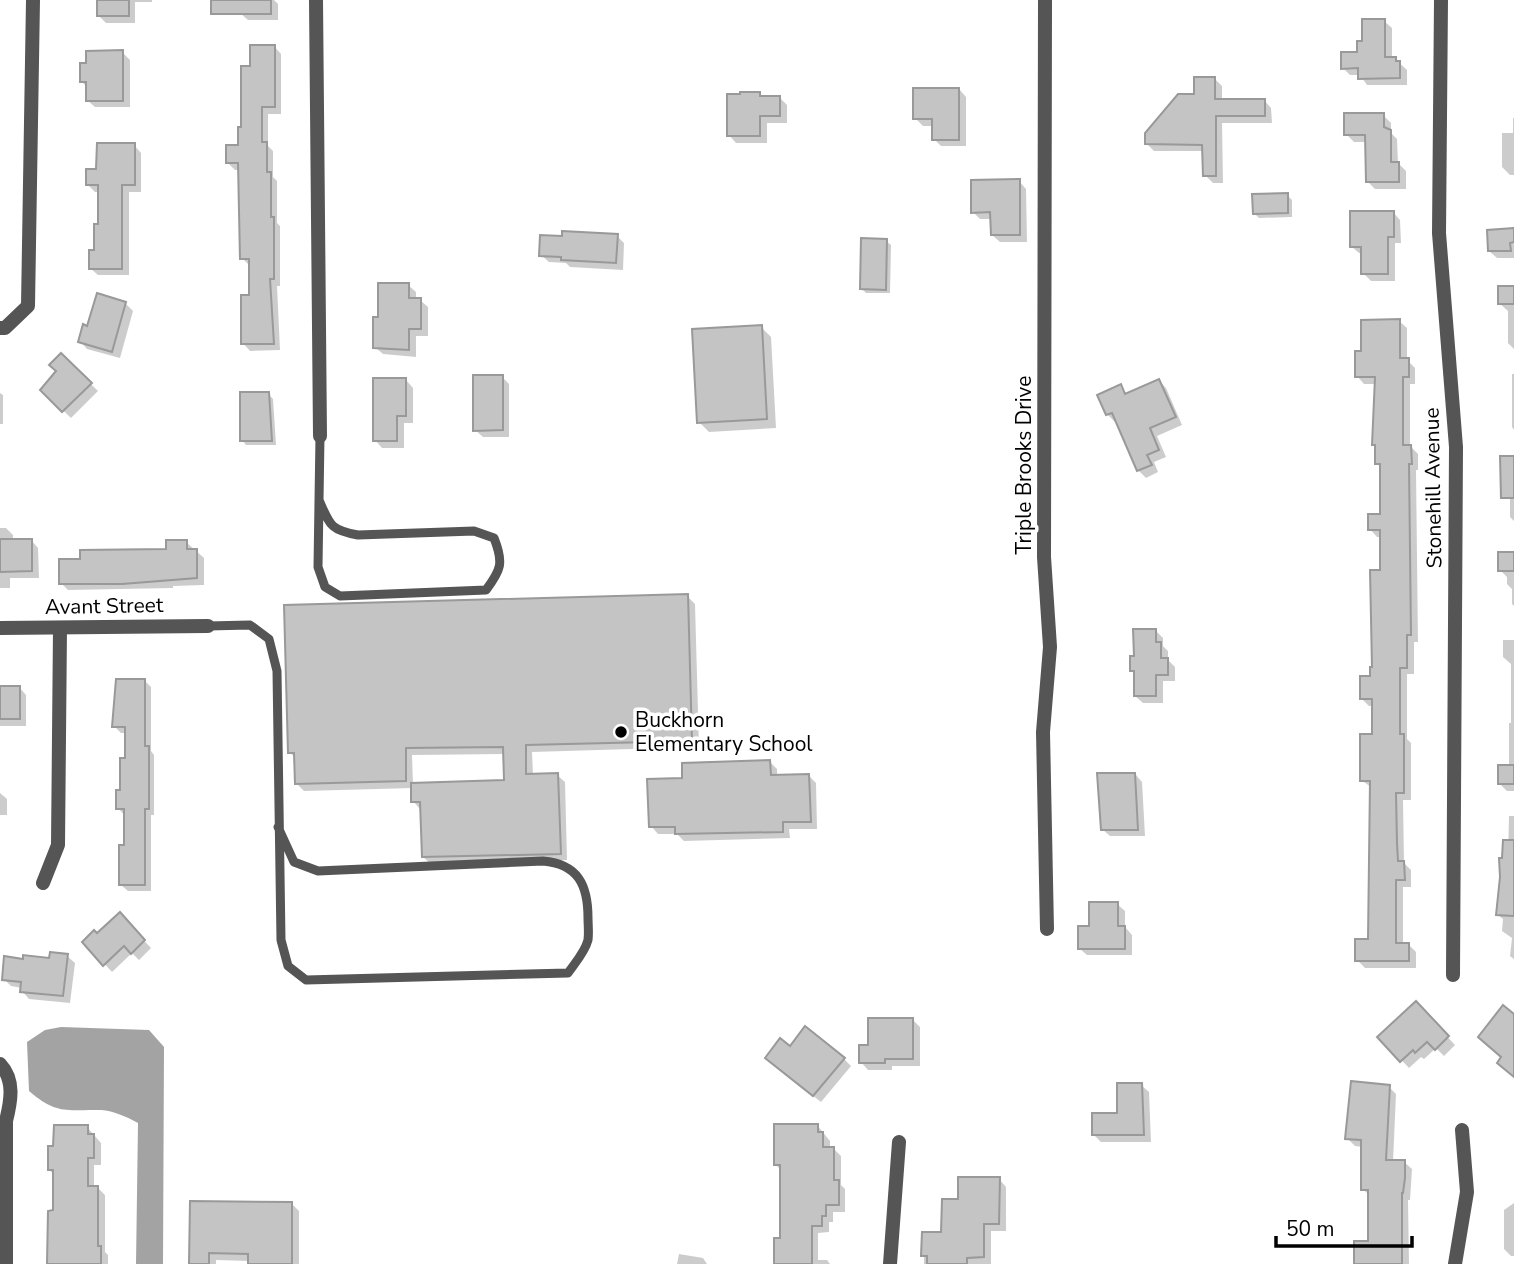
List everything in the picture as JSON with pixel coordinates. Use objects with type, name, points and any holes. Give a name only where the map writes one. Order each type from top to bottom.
[{"type":"street","points":[[0,328],[5,328],[28,306],[33,0]]},
{"type":"street","points":[[316,0],[320,436]]},
{"type":"street","name":"Triple Brooks Drive","points":[[1045,0],[1044,556],[1050,647],[1043,732],[1047,929]]},
{"type":"street","name":"Stonehill Avenue","points":[[1441,0],[1439,233],[1456,447],[1453,975]]},
{"type":"street","name":"Avant Street","points":[[0,628],[208,626]]},
{"type":"street","points":[[43,883],[58,845],[60,628]]},
{"type":"street","points":[[0,1064],[7,1072],[11,1101],[3,1121],[6,1264]]},
{"type":"street","points":[[1455,1264],[1467,1192],[1462,1130]]},
{"type":"street","points":[[890,1264],[900,1142]]},
{"type":"lane","points":[[318,500],[330,526],[340,532],[358,535],[474,531],[494,538],[501,555],[499,572],[486,590],[340,596],[325,587],[318,567],[318,500],[320,436]]},
{"type":"lane","points":[[208,626],[250,625],[269,639],[277,671],[278,827],[281,940],[288,965],[306,980],[568,973],[588,939],[588,900],[581,878],[566,867],[543,861],[318,871],[294,862],[278,827]]},
{"type":"shaded area","points":[[61,1027],[149,1030],[164,1047],[163,1264],[136,1264],[138,1123],[101,1110],[56,1108],[29,1091],[27,1042],[45,1030]]},
{"type":"building","points":[[97,0],[129,0],[129,16],[97,16]]},
{"type":"building","points":[[211,0],[271,0],[271,14],[211,14]]},
{"type":"building","points":[[1362,19],[1385,19],[1385,57],[1396,57],[1396,61],[1400,61],[1400,78],[1358,79],[1358,68],[1341,69],[1341,52],[1357,52],[1357,41],[1362,41]]},
{"type":"building","points":[[250,45],[275,45],[275,107],[262,107],[262,142],[267,142],[267,172],[271,172],[271,217],[274,217],[274,279],[270,279],[274,344],[241,344],[241,295],[249,295],[249,259],[240,259],[238,163],[226,163],[226,145],[238,145],[238,127],[241,127],[241,66],[250,66]]},
{"type":"building","points":[[123,50],[123,101],[86,101],[86,82],[80,82],[80,63],[86,63],[86,51]]},
{"type":"building","points":[[1194,77],[1215,77],[1215,99],[1265,99],[1265,116],[1216,116],[1216,176],[1203,176],[1202,145],[1145,144],[1145,133],[1178,94],[1194,94]]},
{"type":"building","points":[[913,88],[959,88],[959,140],[932,140],[932,119],[913,119]]},
{"type":"building","points":[[740,92],[780,96],[780,116],[760,116],[760,136],[727,136],[727,94]]},
{"type":"building","points":[[1344,113],[1384,113],[1384,127],[1391,130],[1391,162],[1399,162],[1399,182],[1366,182],[1365,135],[1344,135]]},
{"type":"building","points":[[97,143],[135,143],[135,185],[122,185],[122,269],[89,269],[89,250],[94,250],[94,224],[98,224],[98,185],[86,185],[86,169],[96,169]]},
{"type":"building","points":[[1020,179],[1020,235],[991,235],[990,212],[971,213],[971,180]]},
{"type":"building","points":[[1288,193],[1288,213],[1253,214],[1252,194]]},
{"type":"building","points":[[1350,211],[1394,211],[1394,237],[1388,237],[1388,274],[1361,274],[1361,247],[1350,247]]},
{"type":"building","points":[[1514,228],[1511,251],[1488,251],[1487,230]]},
{"type":"building","points":[[562,231],[618,234],[616,263],[539,256],[540,235],[562,236]]},
{"type":"building","points":[[861,238],[887,239],[886,290],[860,289]]},
{"type":"building","points":[[378,283],[409,283],[409,298],[421,298],[421,329],[409,329],[409,350],[373,348],[373,317],[378,317]]},
{"type":"building","points":[[1498,286],[1514,286],[1514,304],[1498,304]]},
{"type":"building","points":[[97,293],[126,302],[112,352],[78,342],[83,324],[87,326]]},
{"type":"building","points":[[1400,319],[1400,358],[1409,358],[1409,377],[1403,377],[1403,445],[1411,445],[1412,464],[1409,464],[1411,635],[1407,635],[1407,668],[1400,668],[1400,734],[1404,734],[1404,793],[1396,793],[1397,843],[1398,861],[1404,861],[1405,880],[1396,880],[1396,943],[1409,943],[1409,961],[1355,961],[1355,939],[1368,939],[1370,781],[1360,781],[1360,734],[1372,734],[1372,699],[1360,699],[1360,676],[1370,676],[1372,667],[1370,570],[1380,570],[1380,530],[1368,530],[1368,514],[1380,514],[1380,464],[1375,464],[1375,445],[1372,445],[1375,377],[1355,377],[1355,351],[1361,351],[1361,320]]},
{"type":"building","points":[[762,325],[767,419],[697,423],[692,329]]},
{"type":"building","points":[[61,353],[92,383],[62,412],[40,390],[56,371],[49,365]]},
{"type":"building","points":[[473,375],[503,375],[503,430],[473,431]]},
{"type":"building","points":[[373,378],[406,378],[406,416],[397,416],[397,441],[373,441]]},
{"type":"building","points":[[1159,379],[1176,417],[1150,428],[1159,450],[1147,455],[1152,465],[1137,471],[1112,413],[1106,415],[1097,395],[1121,384],[1125,394]]},
{"type":"building","points":[[240,392],[269,392],[272,441],[240,441]]},
{"type":"building","points":[[1500,456],[1514,456],[1514,498],[1501,498]]},
{"type":"building","points":[[0,539],[32,539],[32,571],[0,572]]},
{"type":"building","points":[[166,540],[187,540],[187,549],[197,549],[197,578],[122,584],[59,584],[59,559],[80,559],[80,550],[166,549]]},
{"type":"building","points":[[1498,552],[1514,552],[1514,571],[1498,571]]},
{"type":"building","points":[[688,594],[692,741],[526,745],[526,774],[558,773],[561,854],[422,857],[420,802],[411,802],[411,783],[504,780],[503,747],[406,748],[406,781],[295,784],[294,753],[288,753],[284,605]]},
{"type":"building","points":[[1133,629],[1156,629],[1156,642],[1161,642],[1161,658],[1168,658],[1168,675],[1156,675],[1156,696],[1134,696],[1134,671],[1130,671],[1130,656],[1134,656]]},
{"type":"building","points":[[116,679],[145,679],[149,809],[145,809],[145,885],[119,885],[119,845],[124,845],[124,809],[116,809],[116,790],[120,790],[120,758],[125,758],[125,727],[112,727]]},
{"type":"building","points":[[0,686],[20,686],[20,719],[0,719]]},
{"type":"building","points":[[770,760],[771,775],[809,774],[811,822],[783,822],[783,832],[675,834],[675,827],[649,827],[647,779],[682,778],[682,763]]},
{"type":"building","points":[[1498,765],[1514,765],[1514,784],[1498,784]]},
{"type":"building","points":[[1097,773],[1135,773],[1138,830],[1101,830]]},
{"type":"building","points":[[1503,840],[1514,840],[1514,916],[1496,915],[1499,858],[1502,858]]},
{"type":"building","points":[[1089,902],[1118,902],[1118,926],[1125,926],[1125,949],[1078,949],[1078,926],[1089,926]]},
{"type":"building","points":[[120,912],[145,940],[131,954],[124,946],[103,966],[82,942],[94,930],[97,933]]},
{"type":"building","points":[[50,952],[68,954],[63,996],[20,992],[21,982],[2,980],[4,956],[23,959],[23,955],[49,958]]},
{"type":"building","points":[[1416,1001],[1449,1036],[1435,1050],[1427,1042],[1400,1062],[1377,1037]]},
{"type":"building","points":[[1503,1005],[1514,1014],[1514,1077],[1497,1063],[1501,1057],[1478,1037]]},
{"type":"building","points":[[868,1018],[913,1018],[913,1059],[859,1063],[859,1045],[868,1045]]},
{"type":"building","points":[[805,1026],[845,1058],[813,1096],[765,1058],[780,1038],[790,1046]]},
{"type":"building","points":[[1351,1081],[1390,1085],[1386,1160],[1405,1160],[1402,1264],[1354,1264],[1354,1241],[1368,1241],[1368,1190],[1361,1190],[1361,1140],[1345,1139]]},
{"type":"building","points":[[1117,1083],[1142,1083],[1144,1135],[1092,1135],[1092,1113],[1117,1113]]},
{"type":"building","points":[[774,1124],[818,1124],[818,1132],[823,1132],[823,1147],[834,1147],[834,1180],[839,1180],[839,1205],[826,1205],[822,1226],[812,1226],[812,1264],[774,1264],[774,1238],[780,1238],[780,1165],[774,1165]]},
{"type":"building","points":[[54,1125],[88,1125],[88,1134],[94,1134],[94,1158],[88,1158],[88,1186],[98,1186],[98,1246],[101,1246],[101,1264],[47,1264],[48,1211],[53,1210],[53,1170],[48,1170],[48,1146],[53,1146]]},
{"type":"building","points":[[958,1177],[1000,1177],[999,1224],[984,1224],[984,1257],[967,1258],[967,1264],[927,1264],[927,1256],[921,1256],[922,1232],[941,1232],[942,1199],[958,1199]]},
{"type":"building","points":[[190,1201],[292,1202],[292,1264],[248,1264],[248,1254],[209,1253],[209,1264],[189,1264]]},
{"type":"place","name":"Buckhorn Elementary School","points":[[621,732]]}]
